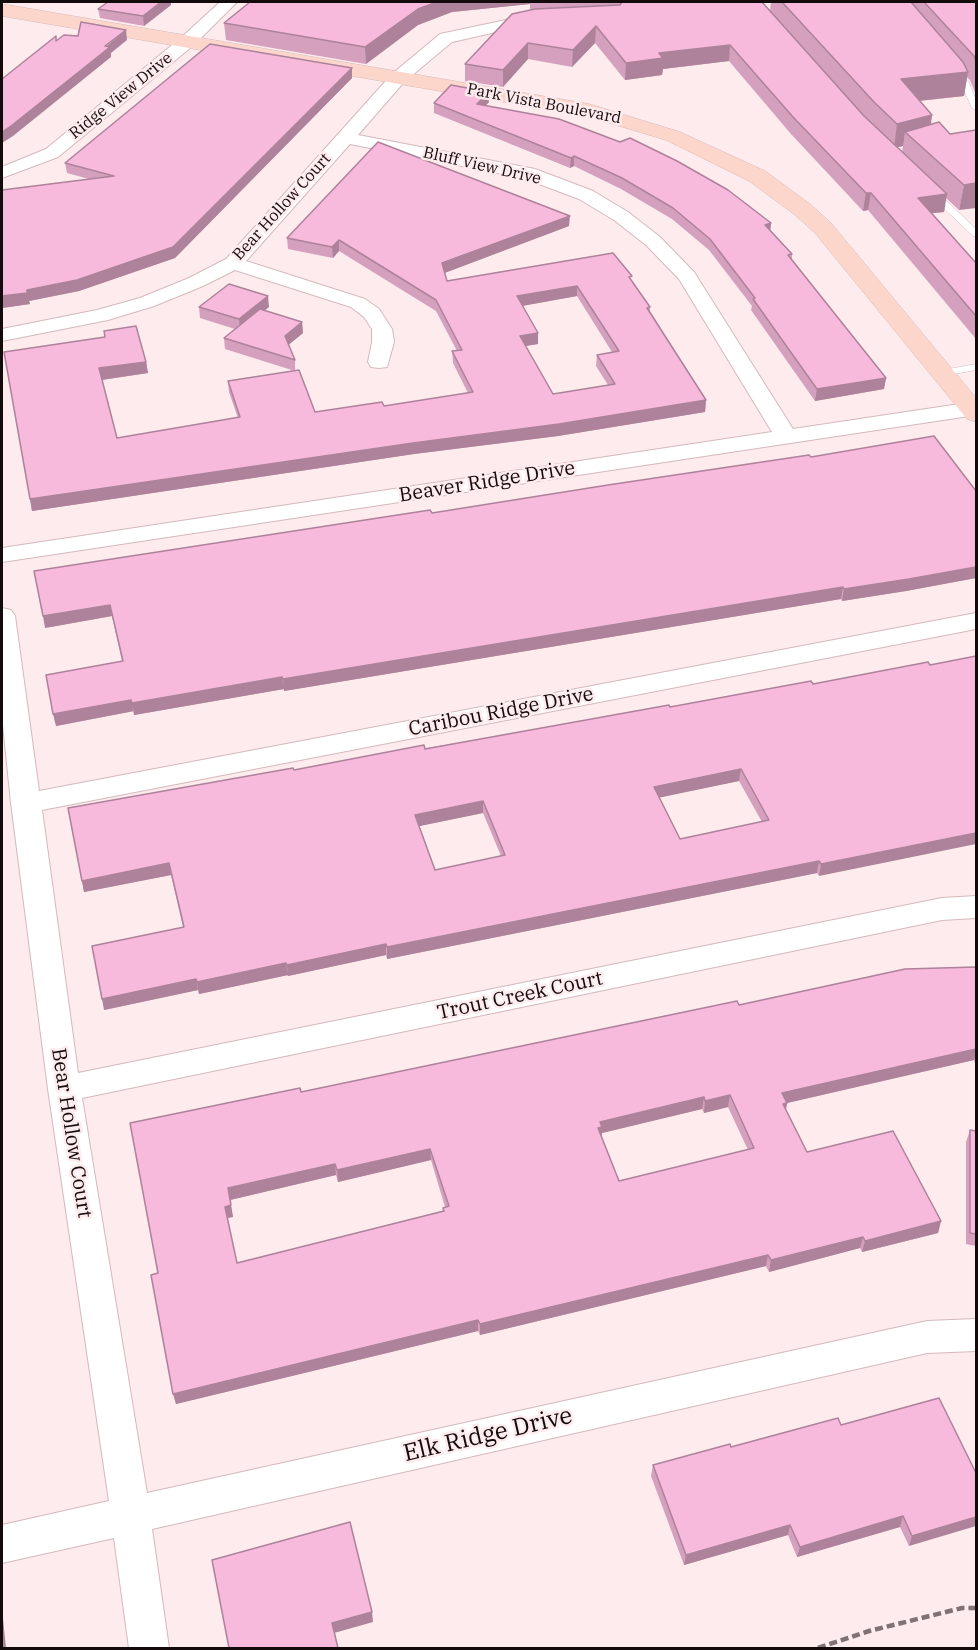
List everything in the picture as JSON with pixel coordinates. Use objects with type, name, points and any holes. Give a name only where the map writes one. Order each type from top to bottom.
[{"type":"street","name":"Ridge View Drive","points":[[2,173],[52,153],[189,40],[230,2]]},
{"type":"street","name":"Park Vista Boulevard","points":[[2,10],[82,25],[189,40],[589,110],[630,121],[709,151],[757,176],[802,209],[823,228],[975,412]]},
{"type":"street","name":"Bear Hollow Court","points":[[2,335],[112,312],[196,282],[233,263],[398,78],[446,38],[534,18],[556,18]]},
{"type":"street","name":"Bluff View Drive","points":[[345,138],[528,173],[586,195],[621,216],[653,241],[687,276],[786,437]]},
{"type":"street","points":[[233,263],[358,303],[372,313],[382,329],[383,342],[379,362]]},
{"type":"street","name":"Beaver Ridge Drive","points":[[2,555],[786,437],[975,412]]},
{"type":"street","name":"Bear Hollow Court","points":[[2,616],[64,1089],[131,1515],[149,1648]]},
{"type":"street","name":"Caribou Ridge Drive","points":[[25,803],[976,621]]},
{"type":"street","name":"Trout Creek Court","points":[[64,1089],[942,909],[976,907]]},
{"type":"street","name":"Elk Ridge Drive","points":[[2,1544],[927,1336],[976,1335]]},
{"type":"lane","points":[[951,66],[965,83],[976,108]]},
{"type":"lane","points":[[923,184],[975,230]]},
{"type":"lane","points":[[943,373],[976,367]]},
{"type":"path","points":[[818,1648],[869,1630],[962,1608],[976,1608]]},
{"type":"building","points":[[108,2],[161,2],[143,16],[98,9]]},
{"type":"building","points":[[250,2],[437,2],[418,9],[365,47],[224,23]]},
{"type":"building","points":[[622,2],[762,2],[864,116],[947,194],[918,198],[976,263],[976,316],[871,193],[866,193],[793,117],[730,45],[659,53],[663,58],[626,63],[596,26],[573,50],[528,43],[503,70],[465,64],[512,14],[535,9],[620,5]]},
{"type":"building","points":[[782,2],[911,2],[963,62],[968,72],[901,79],[932,115],[897,124]]},
{"type":"building","points":[[924,2],[976,2],[976,62],[974,56]]},
{"type":"building","points":[[81,22],[126,30],[105,46],[110,47],[2,132],[2,79],[56,36],[56,41],[64,35],[78,36]]},
{"type":"building","points":[[210,44],[352,68],[173,247],[77,280],[27,290],[27,293],[2,296],[2,190],[114,176],[65,163]]},
{"type":"building","points":[[451,85],[489,92],[477,104],[559,119],[620,142],[630,138],[728,190],[771,223],[765,225],[792,254],[788,255],[886,378],[817,389],[753,299],[755,298],[710,239],[673,208],[622,178],[574,156],[571,158],[434,103]]},
{"type":"building","points":[[939,122],[950,134],[976,130],[976,183],[964,185],[905,132]]},
{"type":"building","points":[[378,142],[570,216],[442,263],[447,281],[613,253],[632,276],[629,277],[650,307],[647,308],[706,400],[559,424],[30,499],[4,352],[105,337],[104,331],[136,326],[146,362],[99,368],[117,438],[240,417],[228,381],[299,370],[315,412],[382,402],[384,406],[473,392],[452,351],[462,350],[436,300],[339,240],[332,247],[287,238]],"holes":[[[577,286],[619,351],[597,355],[615,384],[553,394],[520,336],[538,333],[517,296]]]},
{"type":"building","points":[[229,284],[268,296],[239,319],[199,307]]},
{"type":"building","points":[[260,309],[302,322],[285,336],[295,360],[224,338]]},
{"type":"building","points":[[934,436],[976,491],[976,567],[53,714],[46,675],[123,661],[110,605],[43,616],[34,571],[430,510],[432,513],[809,455],[811,457]]},
{"type":"building","points":[[976,656],[976,833],[821,864],[819,861],[387,947],[386,944],[197,982],[196,979],[102,999],[92,946],[184,927],[169,863],[82,881],[68,808],[293,768],[294,770],[424,745],[425,749],[811,681],[813,684],[928,662],[930,665]],"holes":[[[741,769],[769,820],[680,839],[654,787]],[[483,801],[505,855],[435,870],[415,815]]]},
{"type":"building","points":[[976,967],[976,1049],[782,1093],[787,1103],[783,1104],[807,1152],[893,1131],[941,1221],[865,1241],[863,1237],[771,1260],[768,1255],[480,1324],[478,1320],[173,1394],[151,1275],[158,1273],[130,1123],[300,1088],[301,1092],[737,1001],[739,1005],[905,969]],"holes":[[[730,1095],[754,1148],[619,1181],[598,1128],[602,1127],[600,1122],[704,1097],[705,1101]],[[430,1149],[449,1206],[443,1208],[444,1211],[237,1263],[225,1207],[231,1205],[228,1188],[335,1164],[337,1170]]]},
{"type":"building","points":[[970,1130],[976,1131],[976,1234],[970,1233]]},
{"type":"building","points":[[939,1398],[976,1473],[976,1517],[912,1536],[903,1516],[800,1547],[790,1525],[686,1555],[653,1465],[838,1418],[841,1425]]},
{"type":"building","points":[[350,1522],[372,1612],[332,1623],[338,1648],[229,1648],[212,1560]]}]
